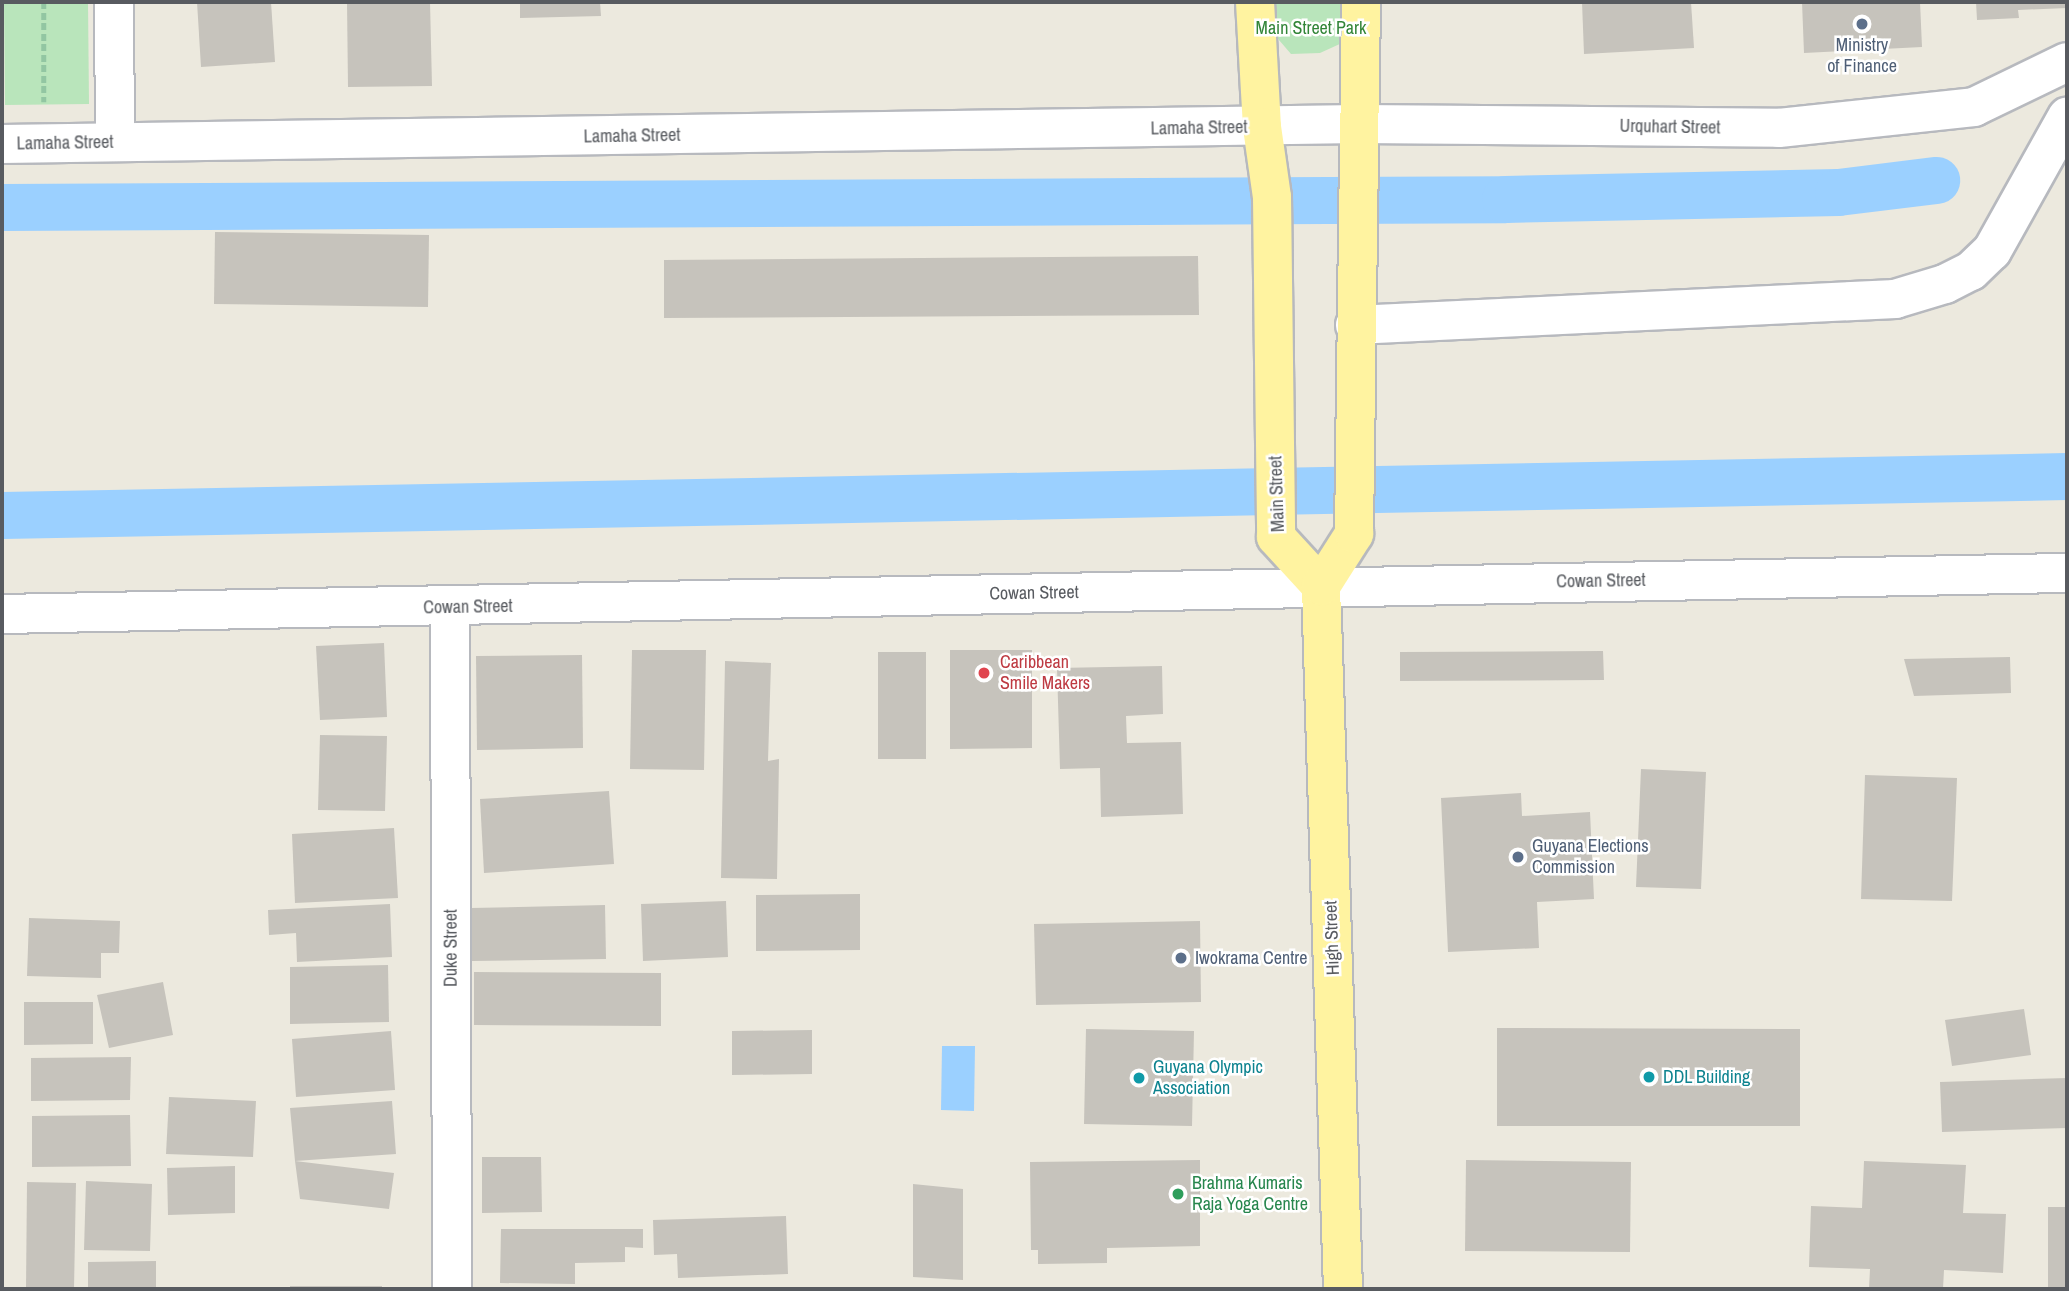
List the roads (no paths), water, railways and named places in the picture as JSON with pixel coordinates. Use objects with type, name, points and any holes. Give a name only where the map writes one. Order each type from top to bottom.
[{"type":"main road","name":"Main Street","points":[[1255,2],[1262,127],[1272,197],[1276,537],[1321,586]]},
{"type":"main road","points":[[1321,586],[1354,534],[1356,188],[1361,2]]},
{"type":"main road","name":"High Street","points":[[1321,586],[1343,1289]]},
{"type":"street","points":[[114,2],[115,142]]},
{"type":"street","name":"Urquhart Street","points":[[1262,127],[1359,124],[1779,128],[1974,107],[2067,62]]},
{"type":"street","points":[[1355,325],[1895,299],[1945,284],[1971,271],[1992,251],[2067,117]]},
{"type":"street","name":"Lamaha Street","points":[[2,144],[1262,127]]},
{"type":"street","name":"Cowan Street","points":[[2,614],[2067,573]]},
{"type":"street","name":"Duke Street","points":[[450,607],[452,1289]]},
{"type":"water","points":[[942,1046],[975,1046],[974,1111],[941,1110]]},
{"type":"waterway","points":[[2,207],[1505,199],[1838,192],[1936,180]]},
{"type":"waterway","points":[[2,515],[2067,476]]},
{"type":"place","name":"Ministry of Finance","points":[[1862,24]]},
{"type":"place","name":"Caribbean Smile Makers","points":[[984,673]]},
{"type":"place","name":"Guyana Elections Commission","points":[[1518,857]]},
{"type":"place","name":"Iwokrama Centre","points":[[1181,958]]},
{"type":"place","name":"DDL Building","points":[[1649,1077]]},
{"type":"place","name":"Guyana Olympic Association","points":[[1139,1078]]},
{"type":"place","name":"Brahma Kumaris Raja Yoga Centre","points":[[1178,1194]]},
{"type":"park label","name":"Main Street Park","points":[[1311,28]]}]
